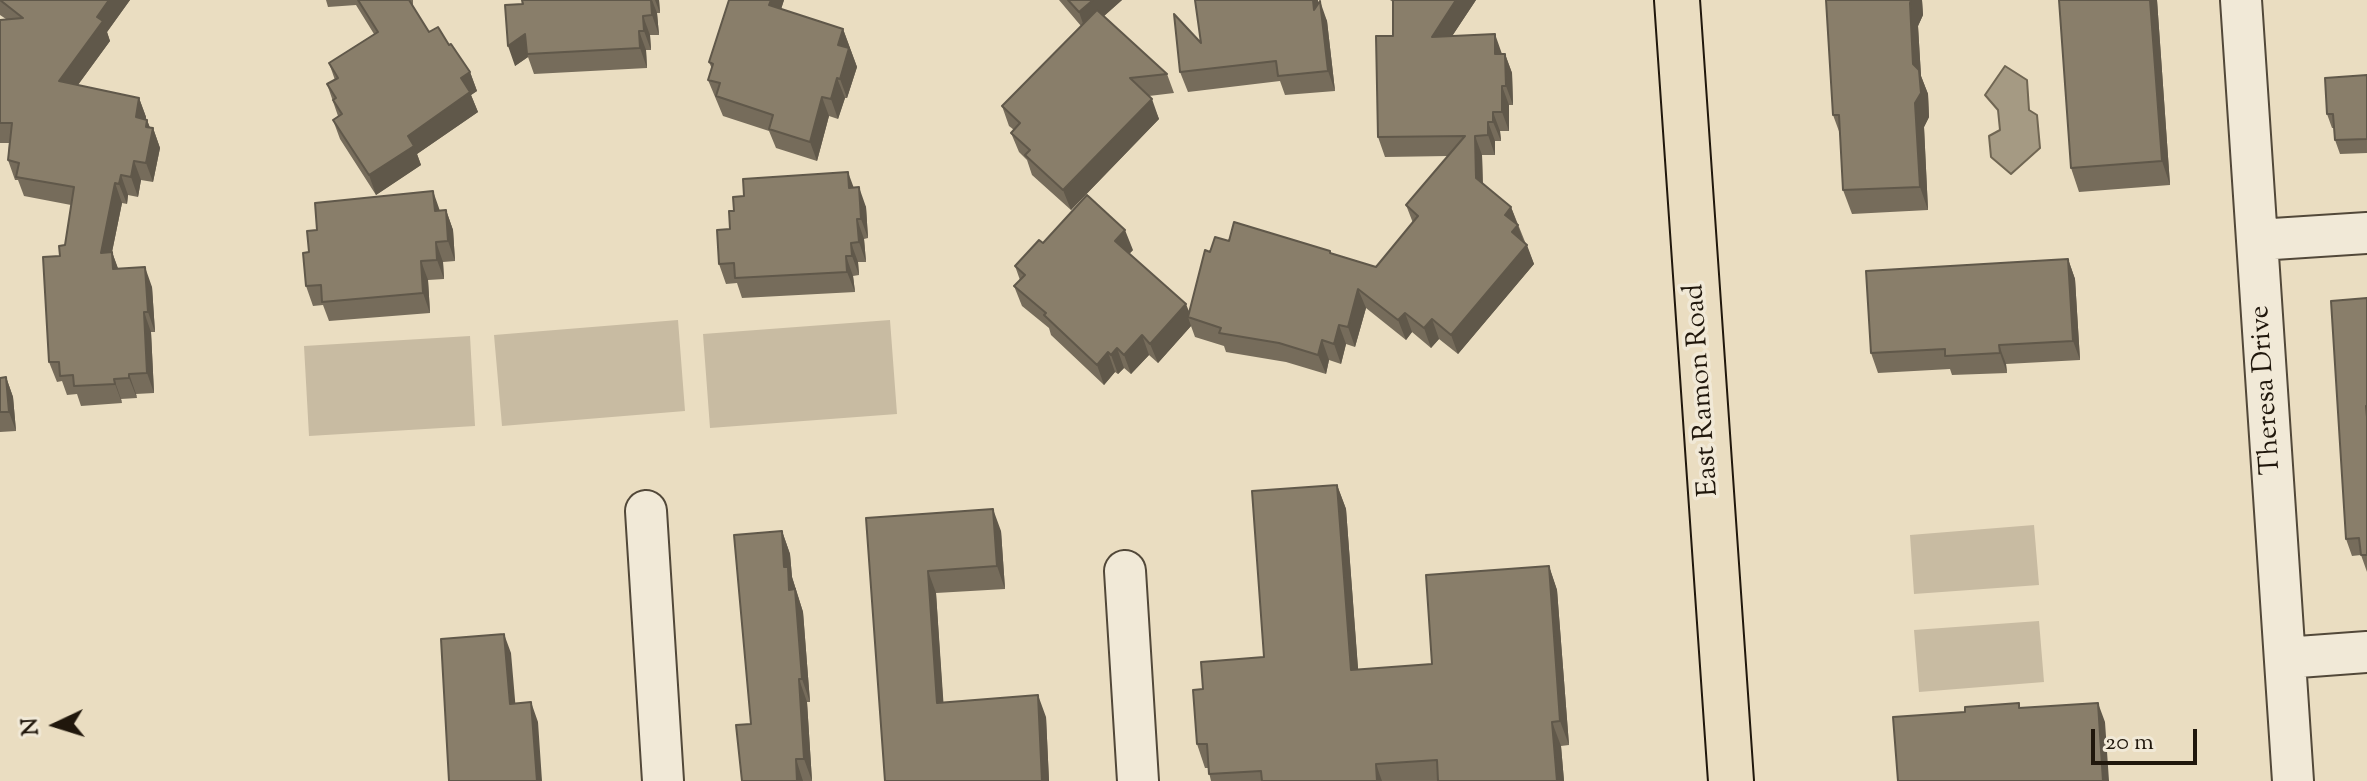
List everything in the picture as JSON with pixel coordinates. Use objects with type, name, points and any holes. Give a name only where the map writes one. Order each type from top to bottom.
[{"type":"main road","name":"East Ramon Road","points":[[1677,0],[1731,781]]},
{"type":"street","name":"Theresa Drive","points":[[2241,0],[2293,781]]},
{"type":"street","points":[[2258,240],[2367,233]]},
{"type":"street","points":[[646,511],[663,781]]},
{"type":"street","points":[[1125,571],[1138,781]]},
{"type":"street","points":[[2285,658],[2367,652]]},
{"type":"shaded area","points":[[2005,66],[2027,80],[2029,110],[2037,115],[2040,148],[2011,174],[1991,157],[1989,136],[2000,130],[1998,110],[1985,95]]},
{"type":"shaded area","points":[[678,320],[685,411],[502,426],[494,335]]},
{"type":"shaded area","points":[[890,320],[897,414],[710,428],[703,334]]},
{"type":"shaded area","points":[[470,336],[475,426],[309,436],[304,346]]},
{"type":"shaded area","points":[[2034,525],[2039,585],[1914,594],[1910,535]]},
{"type":"shaded area","points":[[2039,621],[2044,682],[1919,692],[1914,630]]},
{"type":"building","points":[[0,0],[109,0],[97,17],[103,21],[59,81],[139,98],[136,117],[147,120],[146,127],[153,128],[146,163],[134,161],[131,177],[121,175],[119,184],[115,183],[101,253],[112,252],[113,269],[145,267],[147,373],[114,379],[115,384],[74,386],[73,375],[60,376],[59,362],[49,362],[43,257],[60,256],[59,246],[65,245],[74,187],[16,177],[19,163],[8,160],[12,123],[0,123],[0,20],[23,18]]},
{"type":"building","points":[[358,0],[409,0],[429,32],[438,27],[470,72],[461,78],[470,92],[408,136],[414,146],[369,175],[333,120],[342,114],[327,84],[338,78],[329,63],[378,32]]},
{"type":"building","points":[[522,0],[651,0],[652,15],[643,16],[644,31],[639,31],[640,48],[527,54],[525,34],[508,46],[505,5],[523,4]]},
{"type":"building","points":[[729,0],[771,0],[769,5],[843,29],[838,45],[849,48],[840,79],[837,78],[831,99],[822,97],[810,142],[769,129],[773,115],[716,96],[720,83],[708,80],[713,64],[709,62]]},
{"type":"building","points":[[1068,0],[1093,0],[1079,12]]},
{"type":"building","points":[[1195,0],[1313,0],[1314,10],[1320,1],[1328,71],[1278,76],[1276,61],[1180,72],[1174,14],[1201,43]]},
{"type":"building","points":[[1393,0],[1456,0],[1432,37],[1495,34],[1495,54],[1505,54],[1506,86],[1502,86],[1502,112],[1493,112],[1493,122],[1488,122],[1488,135],[1475,136],[1476,178],[1511,207],[1505,215],[1518,225],[1512,232],[1527,245],[1451,335],[1432,319],[1424,328],[1405,313],[1398,320],[1358,289],[1348,327],[1339,325],[1334,344],[1322,340],[1318,355],[1279,343],[1219,333],[1221,328],[1188,317],[1205,250],[1210,252],[1215,237],[1229,241],[1234,222],[1376,267],[1418,216],[1406,205],[1465,136],[1378,137],[1376,36],[1393,36]]},
{"type":"building","points":[[1826,0],[1911,0],[1913,64],[1919,70],[1921,93],[1915,103],[1920,187],[1843,190],[1839,115],[1833,115]]},
{"type":"building","points":[[2059,0],[2150,0],[2162,161],[2071,168]]},
{"type":"building","points":[[1097,10],[1167,74],[1130,78],[1152,99],[1063,190],[1025,155],[1030,150],[1011,133],[1020,123],[1002,106]]},
{"type":"building","points":[[2367,75],[2367,139],[2335,140],[2333,114],[2327,114],[2325,78]]},
{"type":"building","points":[[848,172],[849,188],[859,187],[861,219],[857,219],[859,242],[851,243],[852,256],[846,256],[847,272],[735,278],[734,263],[719,264],[717,230],[730,229],[729,211],[734,211],[733,197],[744,196],[743,179]]},
{"type":"building","points":[[433,191],[435,211],[446,210],[448,241],[436,242],[437,260],[421,261],[423,293],[322,302],[321,285],[306,286],[303,253],[309,252],[307,231],[317,230],[315,203]]},
{"type":"building","points":[[1087,195],[1125,230],[1115,241],[1186,304],[1150,344],[1142,335],[1124,355],[1117,348],[1111,355],[1108,352],[1097,365],[1044,315],[1046,313],[1014,286],[1025,275],[1015,266],[1039,240],[1043,243]]},
{"type":"building","points":[[2068,259],[2073,341],[1999,345],[2000,353],[1945,356],[1945,349],[1871,353],[1866,271]]},
{"type":"building","points":[[2367,298],[2367,555],[2361,555],[2359,538],[2346,539],[2331,301]]},
{"type":"building","points":[[6,377],[9,412],[0,412],[0,378]]},
{"type":"building","points":[[1337,485],[1351,670],[1432,664],[1426,575],[1549,566],[1560,721],[1552,722],[1557,781],[1438,781],[1437,760],[1376,764],[1377,781],[1262,781],[1261,771],[1209,774],[1207,744],[1197,744],[1193,690],[1203,689],[1201,662],[1264,657],[1252,491]]},
{"type":"building","points":[[993,509],[997,566],[928,571],[937,703],[1038,695],[1042,781],[885,781],[866,518]]},
{"type":"building","points":[[782,531],[789,590],[795,589],[804,759],[796,759],[797,781],[742,781],[736,725],[751,724],[734,535]]},
{"type":"building","points":[[504,634],[510,704],[531,702],[537,781],[449,781],[441,639]]},
{"type":"building","points":[[2019,703],[2019,708],[2098,703],[2103,781],[1898,781],[1893,717],[1965,712],[1965,707]]}]
